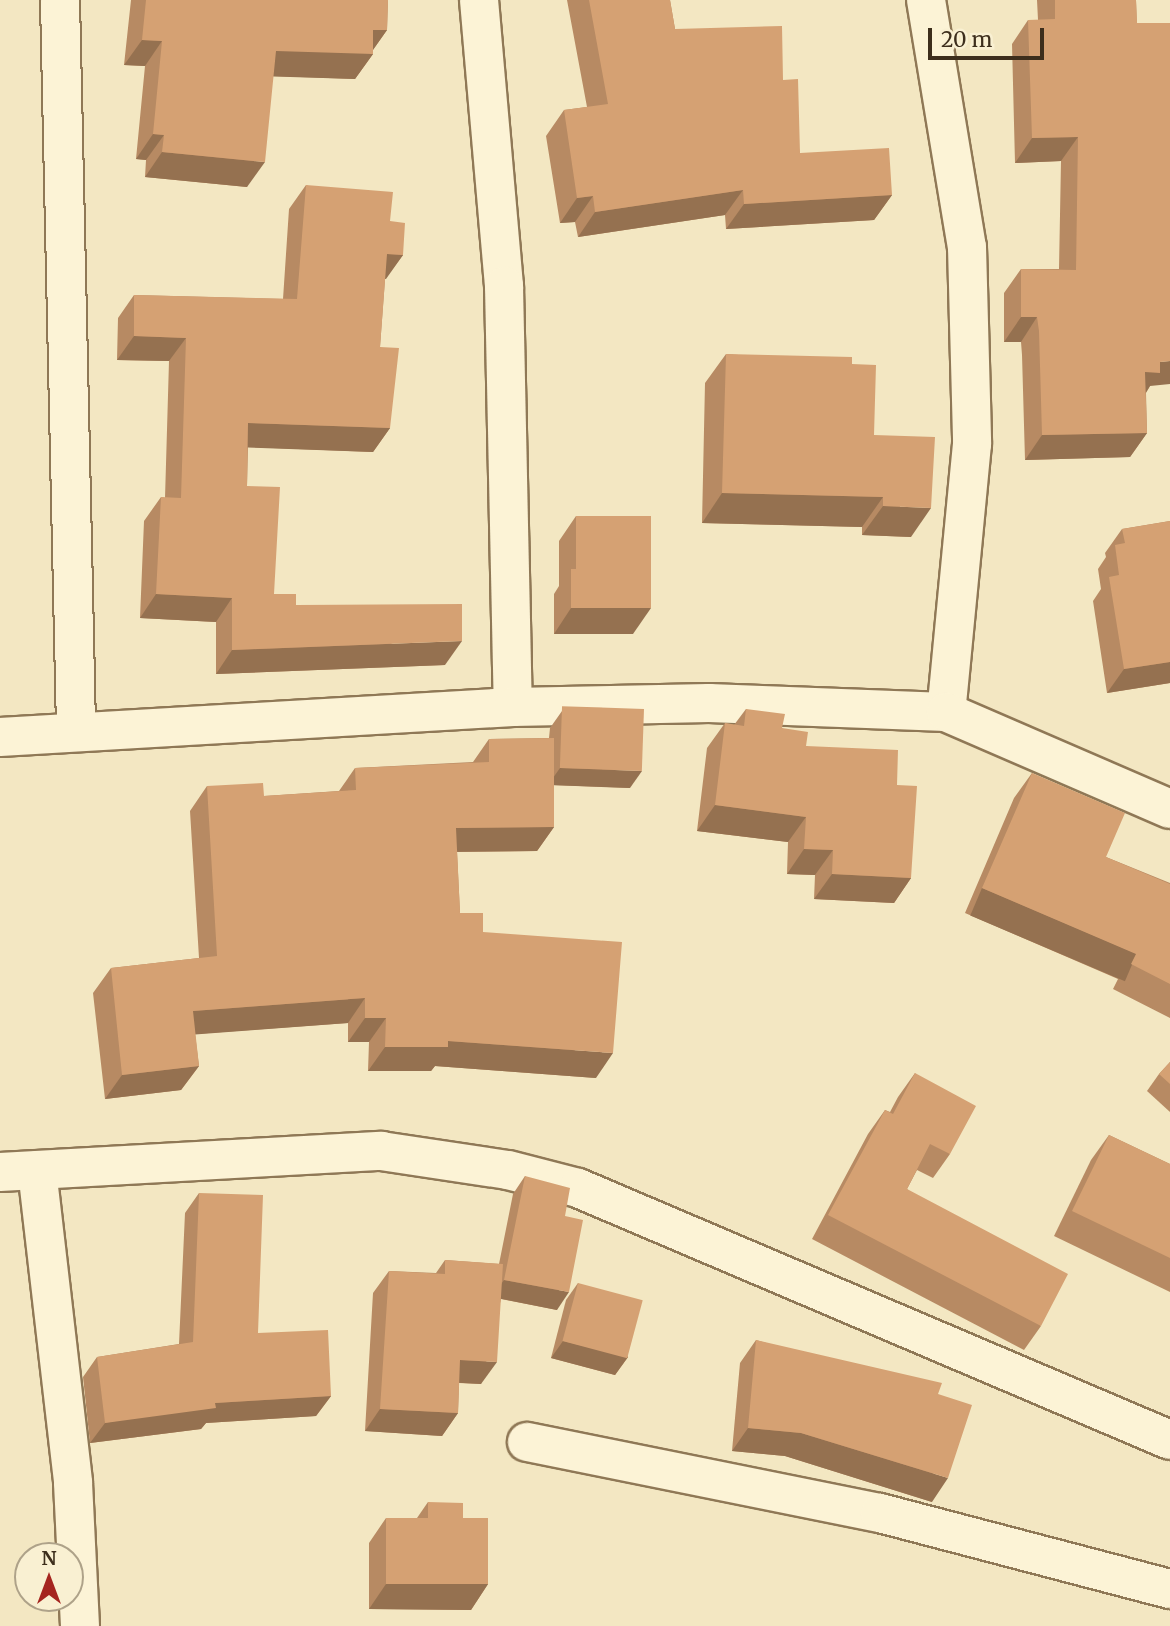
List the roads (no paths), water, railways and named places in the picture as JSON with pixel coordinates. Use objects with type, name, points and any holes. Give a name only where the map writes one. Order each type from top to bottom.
[{"type":"street","points":[[60,0],[76,729]]},
{"type":"street","points":[[479,0],[504,286],[513,707]]},
{"type":"street","points":[[926,0],[967,247],[972,418],[946,712]]},
{"type":"street","points":[[0,737],[76,729],[513,707],[709,703],[946,712],[1170,809]]},
{"type":"street","points":[[0,1172],[382,1151],[508,1170],[578,1188],[1170,1440]]},
{"type":"street","points":[[37,1170],[74,1483],[80,1626]]},
{"type":"street","points":[[527,1442],[880,1513],[1170,1589]]}]
